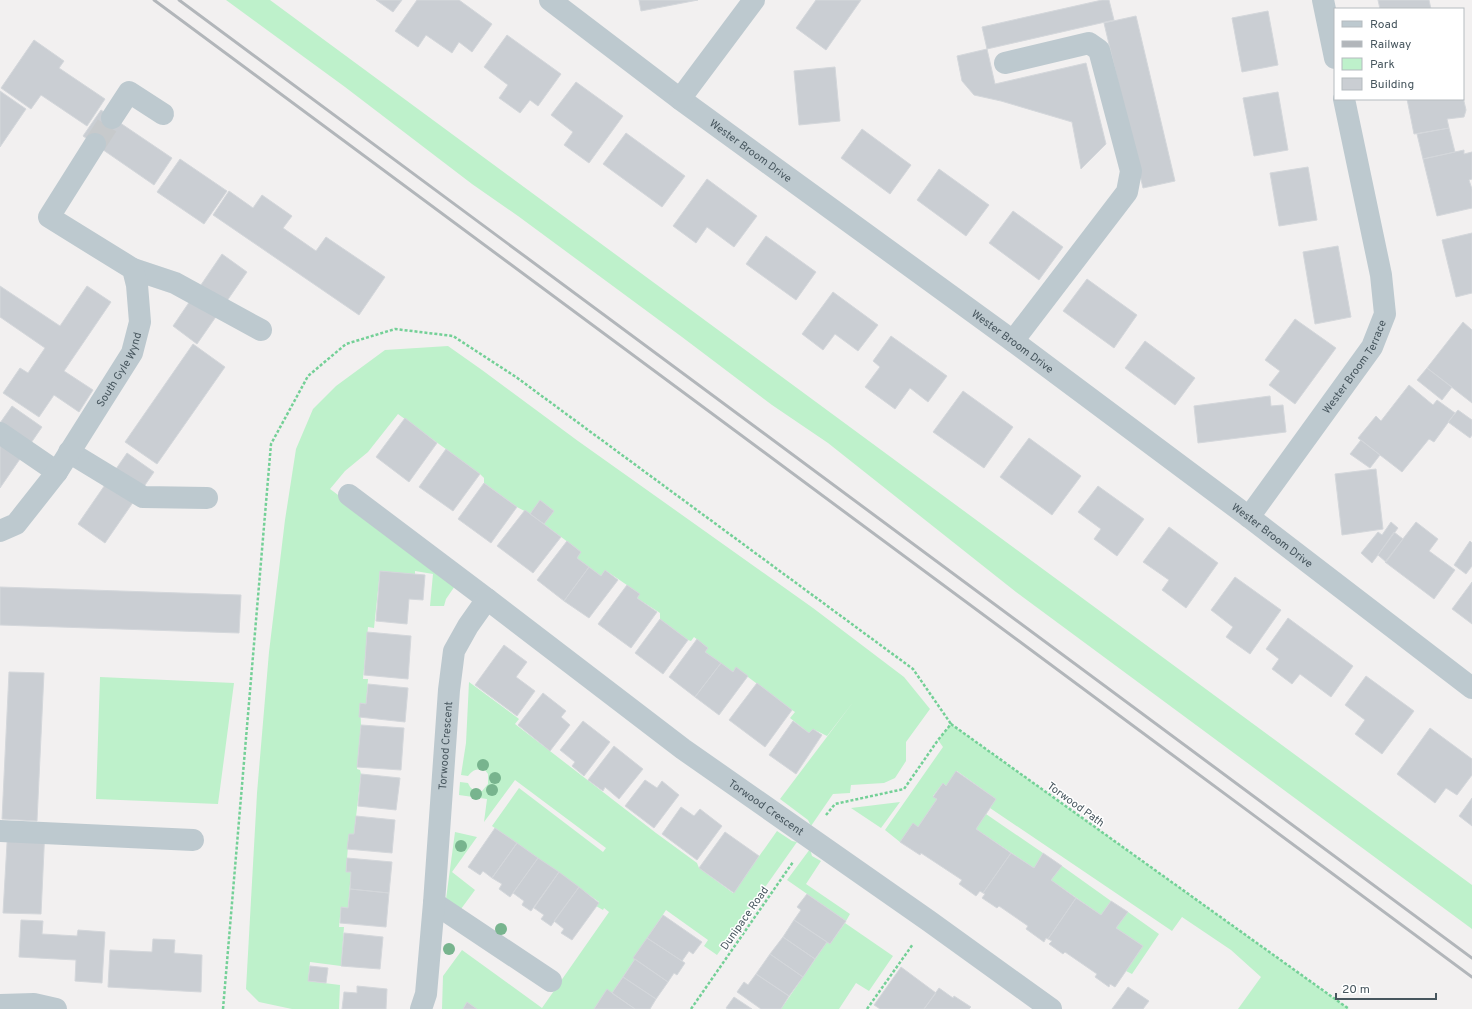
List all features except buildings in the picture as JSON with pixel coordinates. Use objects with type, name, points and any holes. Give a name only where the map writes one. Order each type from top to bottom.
[{"type":"street","name":"Wester Broom Drive","points":[[550,0],[680,99],[1013,341],[1249,517],[1472,688]]},
{"type":"street","points":[[680,99],[754,0]]},
{"type":"street","points":[[1323,0],[1334,53]]},
{"type":"street","points":[[1005,63],[1089,43],[1099,50],[1131,170],[1128,192],[1013,341]]},
{"type":"street","points":[[112,118],[129,92],[163,114]]},
{"type":"street","name":"Wester Broom Terrace","points":[[1249,517],[1372,347],[1385,314],[1381,275],[1344,100]]},
{"type":"street","points":[[95,144],[49,217],[133,269],[175,283],[261,330]]},
{"type":"street","name":"South Gyle Wynd","points":[[0,531],[16,524],[57,472],[132,354],[140,322],[137,285],[133,269]]},
{"type":"street","points":[[0,433],[57,472]]},
{"type":"street","points":[[69,452],[143,497],[207,498]]},
{"type":"street","name":"Torwood Crescent","points":[[349,495],[683,749],[929,921],[1051,1009]]},
{"type":"street","name":"Torwood Crescent","points":[[421,1009],[426,994],[449,690],[454,652],[468,626],[487,599]]},
{"type":"street","points":[[0,831],[193,840]]},
{"type":"street","points":[[434,903],[551,981]]},
{"type":"street","points":[[0,1005],[34,1004],[56,1009]]},
{"type":"path","name":"Torwood Path","points":[[810,837],[835,804],[904,789],[951,724],[1349,1009]]},
{"type":"path","name":"Dunipace Road","points":[[691,1009],[810,837]]},
{"type":"path","points":[[867,1009],[929,921]]},
{"type":"green space","points":[[226,0],[270,0],[1472,885],[1472,929],[1016,592],[828,443],[772,405],[518,216],[472,184],[345,87]]},
{"type":"green space","points":[[448,346],[578,441],[813,608],[904,677],[930,709],[906,742],[906,761],[895,778],[884,783],[851,785],[850,793],[833,794],[811,826],[808,820],[780,799],[854,701],[827,736],[813,729],[809,733],[790,718],[795,712],[736,668],[733,672],[705,652],[708,648],[694,637],[691,641],[688,640],[660,619],[660,613],[637,598],[640,594],[605,570],[601,576],[577,558],[581,552],[544,524],[554,511],[540,501],[530,514],[517,507],[484,483],[484,478],[480,474],[398,414],[368,452],[345,471],[330,489],[457,583],[446,599],[444,606],[430,606],[433,574],[415,571],[415,575],[380,571],[374,628],[368,627],[363,679],[368,679],[366,704],[360,703],[361,725],[357,769],[360,770],[361,774],[354,834],[349,834],[346,871],[351,872],[348,908],[341,907],[339,927],[344,927],[341,966],[310,962],[308,981],[340,985],[339,1009],[292,1009],[259,1002],[246,989],[257,793],[269,652],[285,520],[296,449],[313,409],[336,386],[385,350]]},
{"type":"green space","points":[[100,677],[234,683],[218,804],[96,799]]},
{"type":"green space","points":[[469,682],[519,719],[515,724],[697,863],[699,868],[733,893],[777,831],[792,841],[797,842],[717,955],[704,946],[708,940],[666,910],[612,993],[607,990],[594,1009],[477,1009],[467,1003],[463,1009],[442,1009],[443,976],[462,950],[542,1008],[609,912],[604,908],[603,910],[596,906],[599,902],[492,826],[519,788],[603,852],[606,848],[515,780],[484,822],[487,799],[459,795],[460,782],[468,783],[472,789],[479,791],[482,791],[488,784],[488,774],[485,770],[475,770],[468,776],[461,775],[466,743]]},
{"type":"green space","points":[[951,724],[1349,1009],[1238,1009],[1261,977],[1231,950],[1182,917],[1172,931],[990,808],[996,799],[957,771],[946,786],[943,783],[933,796],[937,799],[918,827],[913,824],[900,842],[885,830],[943,747],[938,740]]},
{"type":"green space","points":[[900,802],[881,828],[851,808]]},
{"type":"green space","points":[[986,814],[1043,853],[1034,868],[976,829]]},
{"type":"green space","points":[[455,832],[477,837],[452,872],[475,890],[461,909],[446,899]]},
{"type":"green space","points":[[810,849],[812,856],[821,861],[806,884],[850,914],[846,921],[787,880]]},
{"type":"green space","points":[[1062,866],[1111,901],[1101,915],[1051,880]]},
{"type":"green space","points":[[1128,912],[1159,934],[1132,974],[1126,971],[1143,946],[1116,928]]},
{"type":"green space","points":[[845,923],[893,956],[869,991],[856,983],[839,1009],[781,1009],[827,942],[830,944]]},
{"type":"tunnel","points":[[95,144],[112,118]]},
{"type":"railway","points":[[154,0],[1472,977]]},
{"type":"railway","points":[[179,0],[1472,958]]}]
